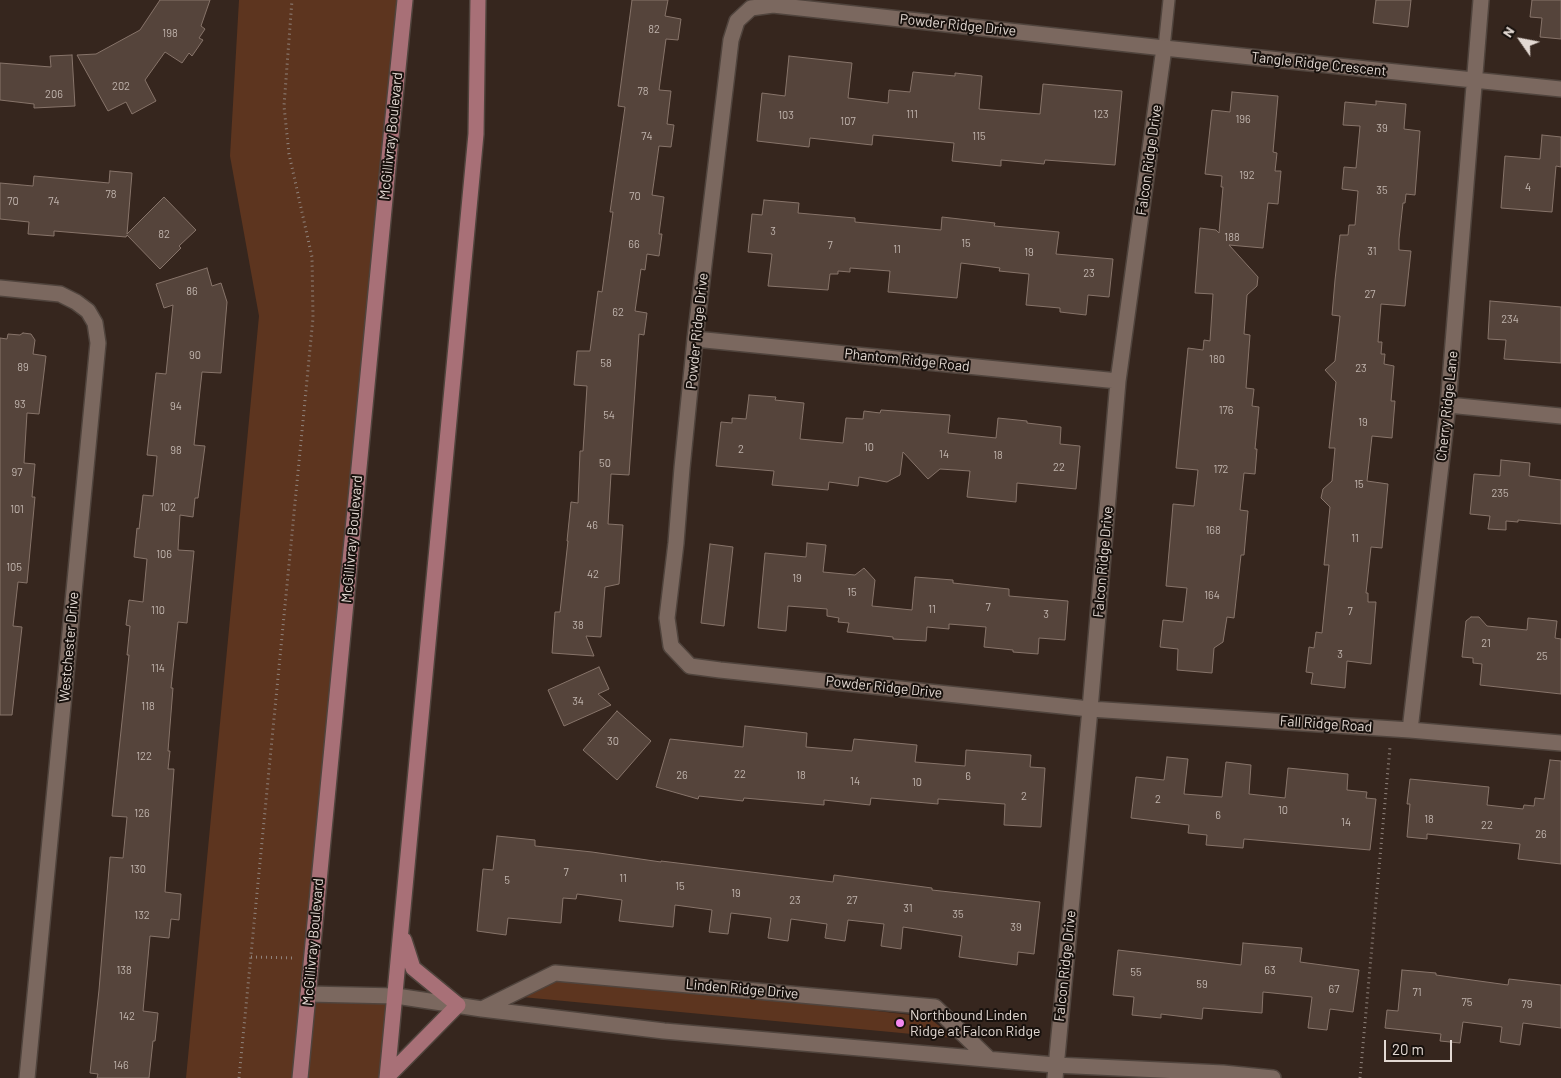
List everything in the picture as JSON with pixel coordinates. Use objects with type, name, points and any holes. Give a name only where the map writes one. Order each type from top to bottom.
[{"type":"main road","name":"McGillivray Boulevard","points":[[300,1078],[390,137],[405,0]]},
{"type":"main road","points":[[387,1078],[476,134],[478,0]]},
{"type":"main road","points":[[387,1078],[458,1005],[413,968],[401,934]]},
{"type":"street","points":[[1473,80],[1481,0]]},
{"type":"street","name":"Powder Ridge Drive","points":[[1090,709],[731,672],[690,666],[671,646],[667,618],[695,340],[731,40],[737,22],[751,8],[773,5],[1164,48]]},
{"type":"street","name":"Tangle Ridge Crescent","points":[[1164,48],[1561,88]]},
{"type":"street","name":"Falcon Ridge Drive","points":[[1055,1072],[1090,709],[1118,381],[1164,48]]},
{"type":"street","name":"Cherry Ridge Lane","points":[[1410,730],[1448,405],[1473,80]]},
{"type":"street","name":"Westchester Drive","points":[[0,288],[60,294],[76,302],[88,311],[92,317],[95,323],[98,342],[28,1078]]},
{"type":"street","name":"Phantom Ridge Road","points":[[695,340],[1118,381]]},
{"type":"street","points":[[1448,405],[1561,416]]},
{"type":"street","name":"Fall Ridge Road","points":[[1090,709],[1410,730],[1561,743]]},
{"type":"street","name":"Linden Ridge Drive","points":[[482,1009],[555,973],[935,1006],[989,1059]]},
{"type":"street","points":[[308,994],[396,996],[482,1009],[664,1031],[989,1059],[1055,1072],[1223,1072],[1273,1078]]},
{"type":"lane","points":[[1164,48],[1169,0]]},
{"type":"path","points":[[239,1078],[313,318],[312,257],[289,154],[284,106],[292,0]]},
{"type":"path","points":[[1360,1078],[1390,740],[1410,730]]},
{"type":"path","points":[[250,957],[312,959]]},
{"type":"shaded area","points":[[239,0],[405,0],[309,993],[396,996],[387,1078],[186,1078],[259,316],[230,156]]},
{"type":"shaded area","points":[[555,973],[928,1017],[954,1038],[522,997],[551,983]]},
{"type":"building","points":[[160,0],[210,0],[201,26],[205,29],[199,38],[203,40],[192,56],[189,53],[182,63],[165,52],[145,80],[156,101],[132,114],[126,102],[108,111],[77,55],[96,54],[140,30]]},
{"type":"building","points":[[632,0],[668,0],[665,16],[681,19],[678,40],[666,39],[659,90],[671,91],[667,124],[674,125],[671,147],[659,146],[652,195],[664,197],[659,234],[662,234],[659,256],[647,254],[645,270],[641,269],[635,311],[647,313],[644,335],[639,334],[629,475],[611,474],[608,524],[623,525],[619,584],[605,587],[601,637],[586,636],[594,656],[552,653],[555,612],[560,612],[571,502],[578,503],[580,451],[583,451],[587,386],[574,385],[577,351],[590,351],[598,291],[602,292],[613,212],[610,212],[625,107],[618,106]]},
{"type":"building","points":[[1376,0],[1411,0],[1408,27],[1373,23]]},
{"type":"building","points":[[1532,0],[1561,0],[1561,39],[1540,37],[1542,18],[1530,17]]},
{"type":"building","points":[[72,55],[75,106],[34,108],[34,104],[0,100],[0,63],[51,67],[50,56]]},
{"type":"building","points":[[789,56],[852,63],[848,98],[888,103],[889,90],[910,92],[913,72],[955,76],[955,73],[982,76],[979,109],[1040,114],[1043,84],[1122,91],[1115,165],[1045,160],[1044,164],[1001,160],[1001,166],[952,161],[954,143],[873,135],[872,145],[810,138],[809,147],[757,141],[762,93],[785,96]]},
{"type":"building","points":[[1232,92],[1278,96],[1273,152],[1277,153],[1275,171],[1281,171],[1278,204],[1268,203],[1263,248],[1229,245],[1258,277],[1257,286],[1247,295],[1244,334],[1250,335],[1246,388],[1254,389],[1252,406],[1259,407],[1255,474],[1244,473],[1240,510],[1248,511],[1244,555],[1241,555],[1234,618],[1227,617],[1223,642],[1214,648],[1212,673],[1177,670],[1178,649],[1160,647],[1163,620],[1183,622],[1187,588],[1166,586],[1173,504],[1194,506],[1198,470],[1176,468],[1188,348],[1203,350],[1204,340],[1210,341],[1213,294],[1195,293],[1200,228],[1216,230],[1219,233],[1223,187],[1221,187],[1222,176],[1205,174],[1212,110],[1230,112]]},
{"type":"building","points":[[1376,101],[1406,104],[1404,129],[1420,131],[1415,195],[1406,194],[1405,203],[1403,203],[1399,239],[1399,250],[1411,251],[1405,306],[1381,304],[1378,342],[1382,342],[1381,354],[1385,354],[1384,364],[1394,366],[1391,401],[1395,401],[1392,438],[1372,436],[1367,481],[1388,484],[1382,548],[1371,547],[1366,593],[1368,593],[1368,602],[1376,602],[1371,664],[1347,661],[1345,688],[1311,684],[1313,673],[1306,672],[1309,647],[1314,648],[1316,632],[1322,633],[1329,565],[1324,565],[1330,507],[1321,498],[1323,489],[1332,481],[1335,448],[1329,448],[1336,382],[1325,370],[1335,361],[1340,316],[1332,315],[1340,235],[1348,235],[1349,225],[1355,225],[1358,191],[1342,189],[1344,167],[1356,168],[1360,126],[1343,125],[1345,102],[1376,105]]},
{"type":"building","points":[[1542,135],[1561,137],[1561,167],[1556,166],[1552,212],[1501,208],[1505,156],[1540,159]]},
{"type":"building","points":[[110,171],[132,173],[127,234],[164,197],[196,230],[179,246],[181,248],[160,269],[127,235],[126,237],[54,231],[54,236],[28,234],[29,222],[0,219],[0,183],[33,186],[34,176],[109,183]]},
{"type":"building","points":[[764,200],[799,203],[798,213],[855,218],[855,222],[941,230],[942,217],[995,223],[994,226],[1059,232],[1056,254],[1113,259],[1109,297],[1088,295],[1086,315],[1060,312],[1060,308],[1026,305],[1029,274],[999,271],[1000,268],[961,263],[957,298],[888,292],[890,271],[850,268],[850,272],[838,271],[838,274],[830,274],[828,290],[768,286],[772,254],[748,252],[752,214],[762,215]]},
{"type":"building","points":[[207,268],[212,286],[221,283],[227,302],[221,373],[202,372],[194,445],[205,446],[198,498],[195,498],[193,517],[180,515],[178,550],[194,551],[187,623],[178,622],[171,688],[173,688],[168,751],[170,751],[168,769],[174,769],[165,892],[181,894],[179,920],[171,919],[169,938],[150,936],[143,1011],[158,1013],[149,1078],[97,1078],[98,1074],[90,1073],[110,857],[123,858],[127,817],[112,816],[129,655],[127,655],[130,626],[126,625],[129,600],[143,602],[147,559],[134,557],[143,495],[153,496],[157,456],[147,455],[156,373],[166,374],[173,305],[164,308],[156,284]]},
{"type":"building","points":[[1490,301],[1561,307],[1561,363],[1504,359],[1506,340],[1488,339]]},
{"type":"building","points":[[23,333],[31,334],[35,340],[33,354],[46,356],[39,414],[27,413],[24,463],[35,464],[32,497],[35,497],[27,583],[18,582],[13,626],[22,627],[12,715],[0,715],[0,338],[7,339],[8,334],[20,335]]},
{"type":"building","points":[[749,395],[776,397],[775,400],[804,403],[800,439],[843,443],[846,418],[863,419],[864,411],[880,413],[881,410],[950,415],[948,433],[996,438],[998,418],[1061,427],[1060,444],[1080,446],[1076,489],[1017,483],[1016,502],[967,497],[970,471],[940,469],[928,479],[903,452],[900,475],[887,482],[859,477],[858,486],[829,482],[828,490],[772,485],[774,471],[716,466],[721,422],[732,423],[732,418],[746,419]]},
{"type":"building","points":[[1501,460],[1530,463],[1529,476],[1561,480],[1561,524],[1518,520],[1518,522],[1506,521],[1506,530],[1488,529],[1490,516],[1470,514],[1474,474],[1500,476]]},
{"type":"building","points":[[807,543],[826,545],[823,572],[855,575],[864,568],[875,580],[872,606],[912,610],[915,577],[953,580],[953,583],[1009,589],[1009,596],[1068,601],[1065,640],[1039,638],[1038,654],[1013,652],[1013,650],[984,647],[986,627],[949,624],[949,629],[927,627],[926,641],[893,639],[893,637],[847,632],[849,623],[838,622],[839,618],[827,616],[827,609],[788,606],[786,631],[758,628],[765,553],[806,557]]},
{"type":"building","points":[[710,544],[733,547],[724,626],[701,623]]},
{"type":"building","points":[[1471,617],[1479,617],[1487,626],[1527,630],[1528,618],[1557,621],[1555,638],[1561,639],[1561,694],[1480,685],[1482,664],[1473,663],[1473,658],[1462,657],[1466,621]]},
{"type":"building","points":[[599,667],[609,689],[598,694],[611,705],[564,726],[548,690]]},
{"type":"building","points":[[617,711],[651,741],[617,780],[583,750]]},
{"type":"building","points":[[745,726],[807,733],[806,747],[852,751],[854,739],[917,745],[915,762],[965,766],[966,750],[1031,755],[1030,767],[1045,768],[1041,827],[1004,825],[1005,804],[938,799],[938,804],[871,798],[870,805],[824,800],[824,805],[744,798],[743,801],[699,796],[698,799],[656,787],[670,739],[743,747]]},
{"type":"building","points":[[1167,757],[1188,759],[1184,794],[1222,797],[1226,762],[1251,765],[1249,794],[1285,798],[1288,768],[1348,774],[1347,790],[1367,792],[1366,798],[1376,799],[1370,850],[1244,839],[1243,848],[1206,845],[1207,835],[1188,833],[1189,825],[1131,818],[1136,777],[1164,780]]},
{"type":"building","points":[[1550,760],[1561,761],[1561,864],[1518,859],[1520,844],[1427,834],[1427,839],[1407,837],[1410,804],[1407,804],[1410,779],[1489,787],[1487,805],[1523,809],[1524,805],[1534,806],[1535,798],[1544,799]]},
{"type":"building","points":[[497,836],[535,840],[535,846],[661,862],[833,882],[834,875],[932,888],[932,890],[1040,902],[1034,954],[1018,952],[1017,965],[959,957],[962,936],[903,927],[901,949],[881,946],[884,924],[848,920],[845,941],[825,938],[827,924],[791,919],[788,941],[768,938],[771,918],[731,913],[728,934],[709,932],[712,910],[675,905],[673,927],[619,921],[622,900],[577,894],[576,899],[563,898],[561,923],[508,918],[506,935],[477,931],[483,869],[493,870]]},
{"type":"building","points":[[1243,943],[1302,948],[1300,962],[1359,970],[1353,1012],[1330,1009],[1327,1030],[1308,1028],[1312,997],[1263,992],[1262,1013],[1203,1008],[1202,1019],[1161,1014],[1161,1018],[1132,1015],[1134,997],[1113,995],[1118,950],[1241,965]]},
{"type":"building","points":[[1402,970],[1436,973],[1436,975],[1508,985],[1509,979],[1561,985],[1561,1028],[1523,1023],[1520,1045],[1500,1042],[1502,1027],[1463,1022],[1460,1043],[1440,1041],[1441,1034],[1385,1028],[1387,1010],[1398,1011]]},
{"type":"place","name":"Northbound Linden Ridge at Falcon Ridge","points":[[900,1023]]}]
